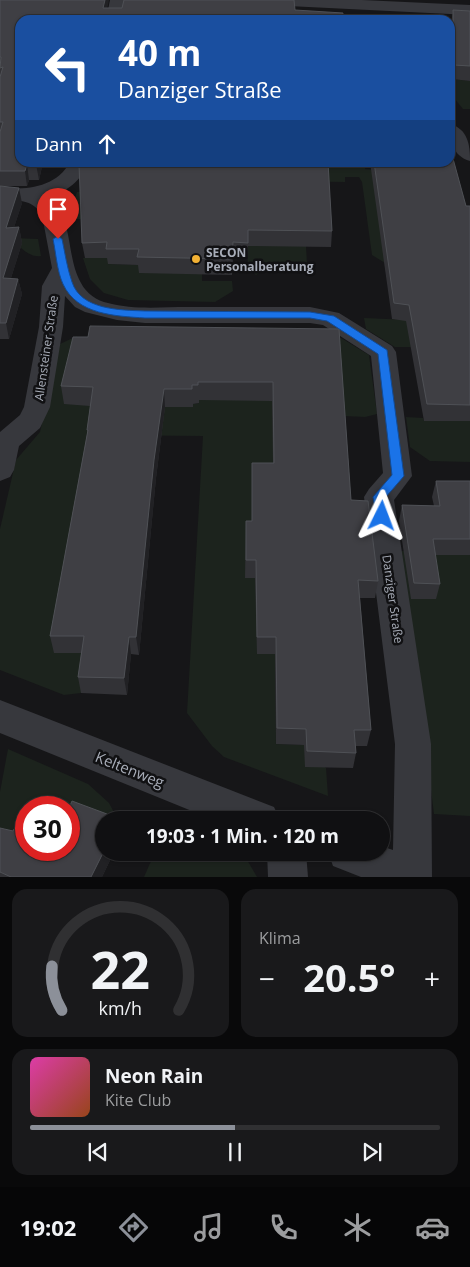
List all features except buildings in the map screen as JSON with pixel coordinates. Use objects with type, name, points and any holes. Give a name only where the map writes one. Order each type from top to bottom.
[{"type":"street","points":[[115,15],[118,0]]},
{"type":"street","points":[[268,0],[352,2],[470,10]]},
{"type":"street","points":[[352,2],[364,15]]},
{"type":"street","points":[[455,136],[470,155]]},
{"type":"street","points":[[0,194],[32,195],[52,189],[66,181],[74,174],[78,167]]},
{"type":"street","points":[[32,195],[48,207],[53,215],[63,268]]},
{"type":"street","name":"Allensteiner Straße","points":[[0,470],[6,442],[30,421],[37,407],[51,327],[54,286],[63,268]]},
{"type":"street","name":"Danziger Straße","points":[[63,268],[67,283],[72,292],[84,302],[98,309],[145,315],[317,316],[330,318],[383,352],[398,476],[379,497],[413,744],[412,877]]},
{"type":"street","name":"Keltenweg","points":[[0,716],[238,811]]},
{"type":"street","points":[[287,861],[288,877]]},
{"type":"street","points":[[370,861],[412,877]]},
{"type":"shaded area","points":[[455,79],[470,81],[470,109],[463,109],[455,99]]},
{"type":"shaded area","points":[[175,167],[365,167],[365,169],[412,173],[390,266],[372,255],[362,182],[359,177],[345,177],[345,182],[278,181],[306,246],[307,264],[275,263],[256,275],[248,267],[247,239],[177,221],[75,219],[74,201],[77,192],[122,192]]},
{"type":"shaded area","points":[[11,238],[38,239],[41,256],[28,253]]},
{"type":"shaded area","points":[[83,258],[109,258],[108,264],[140,265],[202,272],[202,281],[232,281],[233,291],[215,302],[128,300],[104,293],[90,279]]},
{"type":"shaded area","points":[[364,318],[433,321],[470,347],[395,347],[366,329]]},
{"type":"shaded area","points":[[77,336],[74,355],[193,404],[199,403],[199,400],[320,337],[341,338],[369,355],[377,414],[365,417],[323,415],[273,450],[274,579],[257,654],[275,654],[276,744],[304,745],[326,768],[328,796],[224,757],[212,746],[187,713],[203,436],[92,435],[54,653],[88,653],[81,693],[64,695],[0,670],[0,529],[16,460],[40,432],[60,344]]},
{"type":"shaded area","points":[[406,417],[423,418],[424,421],[470,421],[470,462],[430,461],[410,447]]},
{"type":"shaded area","points":[[401,551],[470,555],[470,816],[434,814]]},
{"type":"shaded area","points":[[8,749],[88,784],[109,803],[113,811],[95,811],[95,821],[80,822],[80,796],[15,796],[15,861],[0,877],[0,792]]},
{"type":"shaded area","points":[[151,861],[248,861],[257,877],[144,877]]},
{"type":"place","name":"SECON Personalberatung","points":[[196,259]]},
{"type":"route","points":[[58,239],[63,268],[67,283],[72,292],[84,302],[98,309],[145,315],[283,314],[330,318],[383,352],[398,476],[379,497],[382,516]]}]
